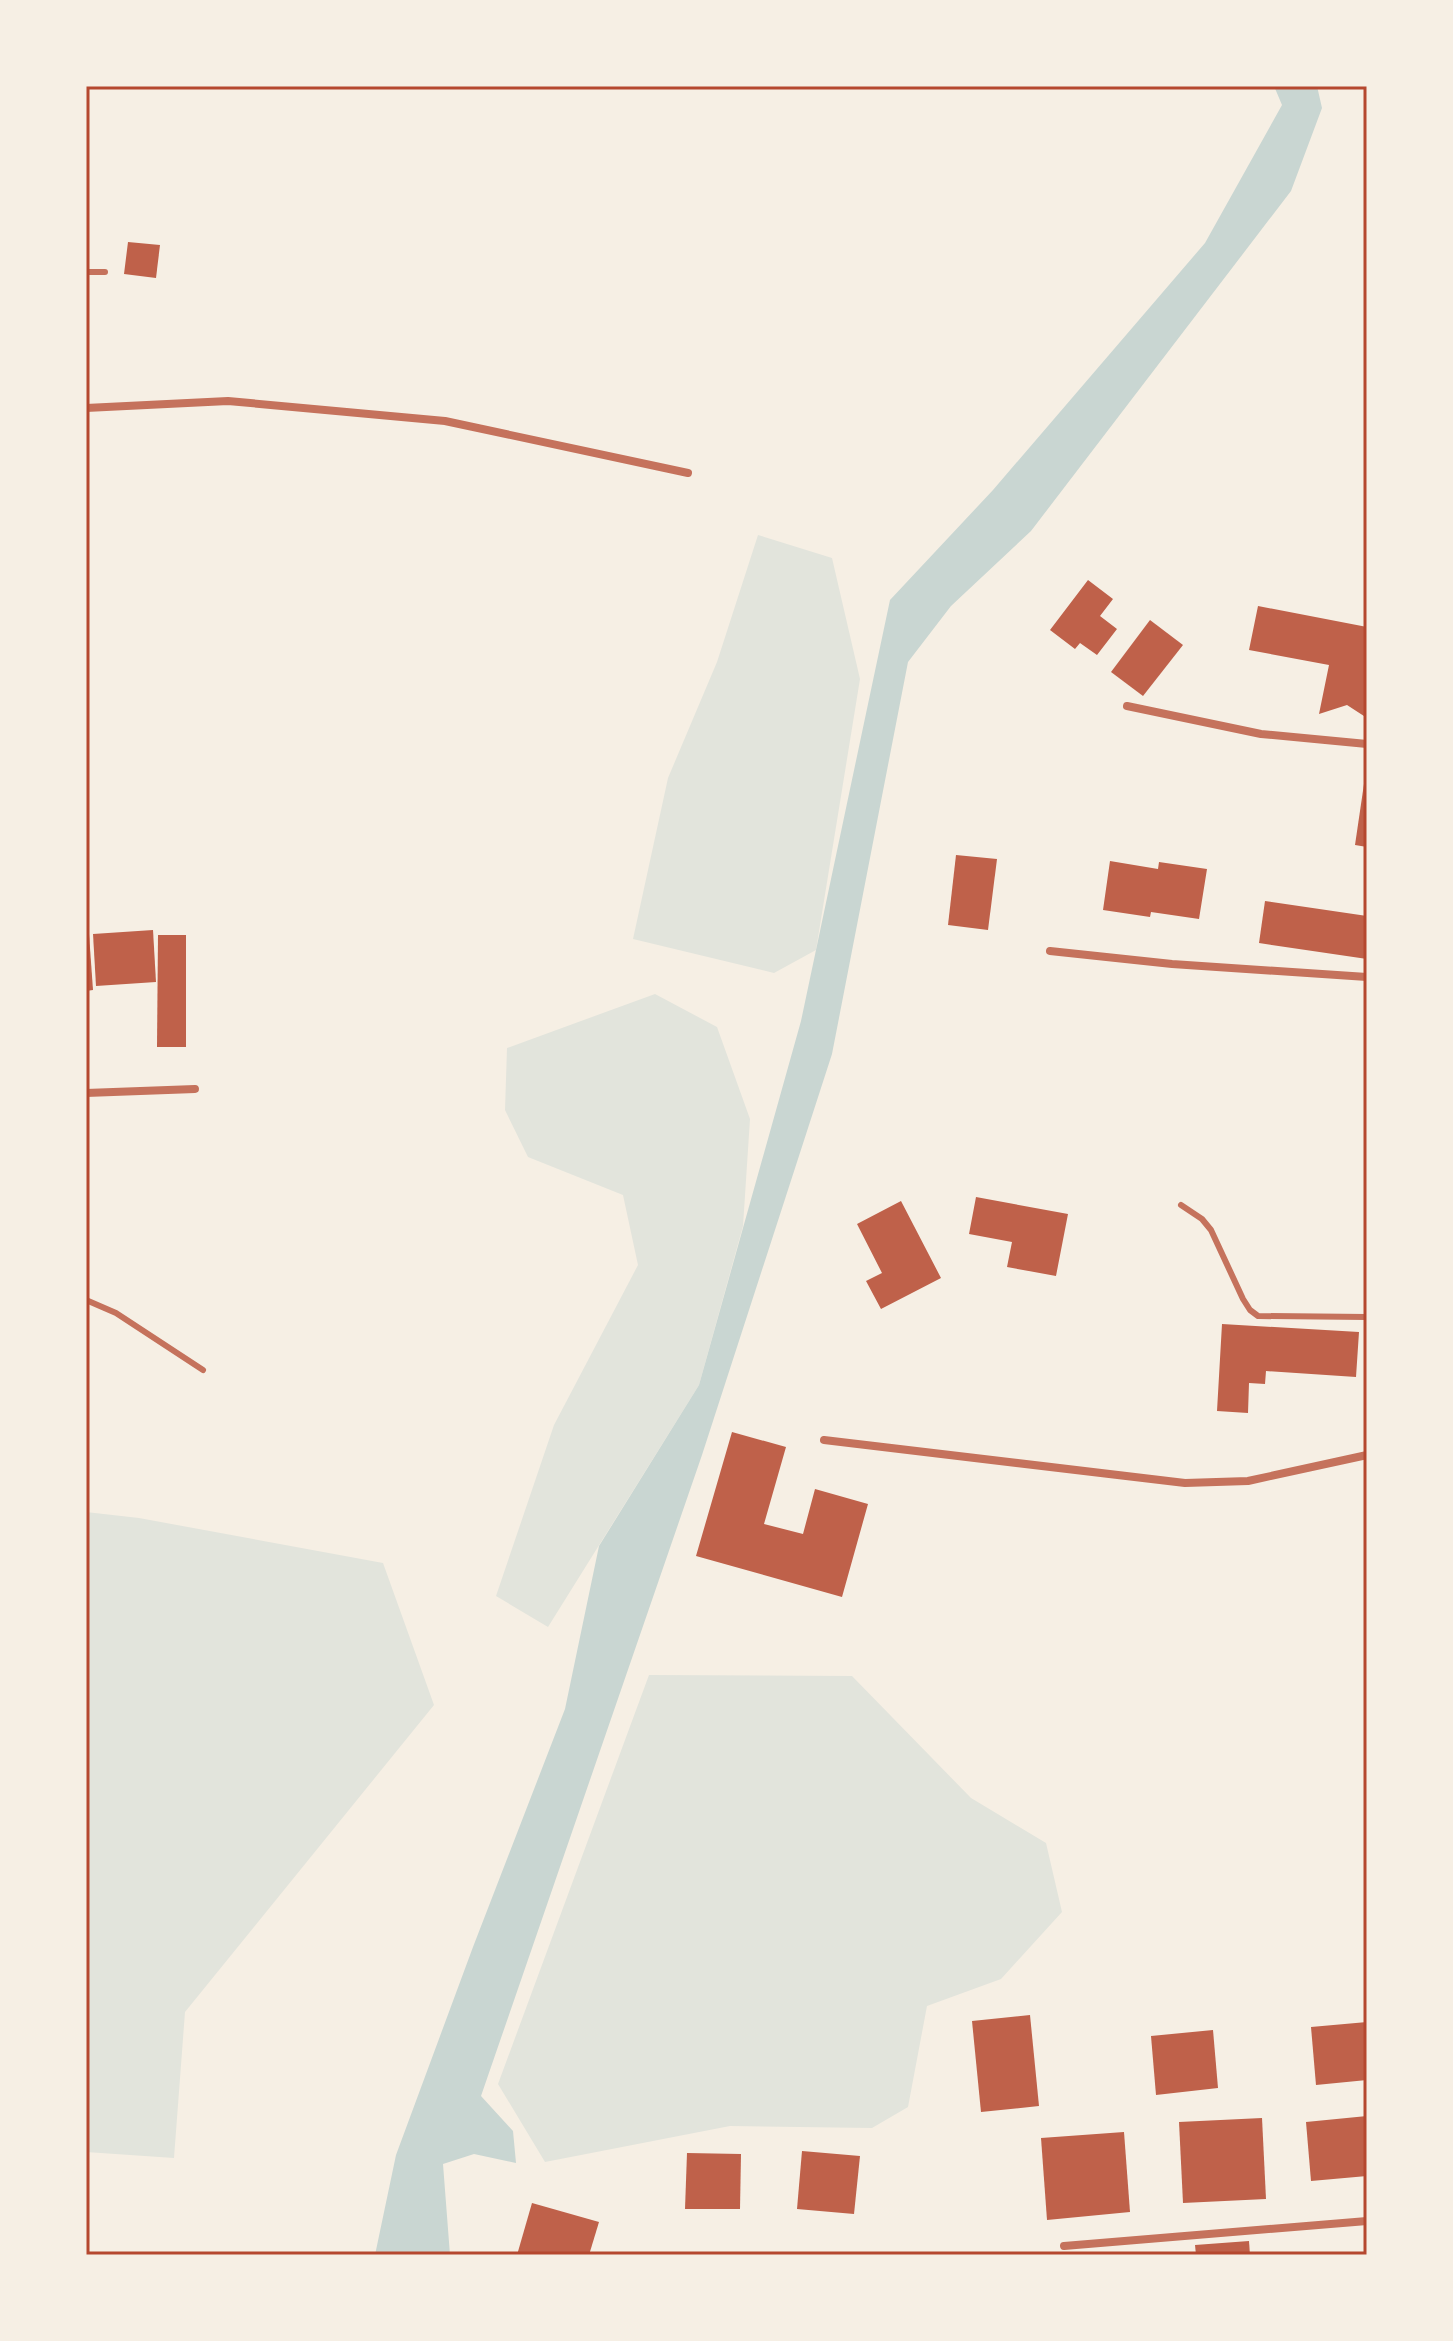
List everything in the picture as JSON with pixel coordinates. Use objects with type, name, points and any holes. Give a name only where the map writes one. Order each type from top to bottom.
[{"type":"street","points":[[86,408],[228,401],[445,421],[688,473]]},
{"type":"street","points":[[1127,706],[1261,734],[1367,744]]},
{"type":"street","points":[[1050,951],[1172,964],[1367,977]]},
{"type":"street","points":[[86,1093],[195,1089]]},
{"type":"street","points":[[824,1440],[1185,1483],[1248,1481],[1367,1455]]},
{"type":"street","points":[[1064,2246],[1367,2221]]},
{"type":"lane","points":[[86,272],[105,272]]},
{"type":"lane","points":[[1181,1205],[1202,1219],[1211,1230],[1243,1299],[1258,1316],[1367,1317]]},
{"type":"lane","points":[[86,1300],[116,1313],[203,1370]]},
{"type":"shaded area","points":[[1274,86],[1317,86],[1322,108],[1291,191],[1031,531],[951,606],[908,662],[832,1054],[702,1455],[481,2096],[513,2131],[516,2163],[474,2154],[443,2164],[450,2255],[375,2255],[396,2155],[565,1709],[599,1546],[699,1385],[801,1021],[890,600],[993,490],[1205,243],[1282,105]]},
{"type":"shaded area","points":[[758,535],[832,558],[860,679],[816,950],[774,973],[633,939],[668,778],[717,662]]},
{"type":"shaded area","points":[[655,994],[717,1027],[750,1119],[743,1226],[699,1385],[548,1627],[496,1596],[554,1425],[638,1265],[623,1195],[528,1157],[505,1110],[507,1048]]},
{"type":"shaded area","points":[[86,1512],[139,1518],[383,1563],[434,1705],[185,2012],[174,2158],[86,2152]]},
{"type":"shaded area","points":[[649,1675],[852,1676],[971,1798],[1046,1843],[1062,1912],[1001,1979],[927,2006],[908,2107],[872,2128],[730,2126],[545,2162],[498,2084]]},
{"type":"building","points":[[128,242],[160,245],[156,278],[124,274]]},
{"type":"building","points":[[1088,580],[1113,599],[1100,616],[1117,629],[1097,655],[1080,643],[1075,649],[1050,630]]},
{"type":"building","points":[[1258,606],[1367,627],[1367,718],[1347,705],[1319,714],[1329,665],[1249,650]]},
{"type":"building","points":[[1150,620],[1183,645],[1143,696],[1111,672]]},
{"type":"building","points":[[1367,777],[1367,847],[1355,845]]},
{"type":"building","points":[[956,855],[997,859],[988,930],[948,925]]},
{"type":"building","points":[[1110,861],[1158,869],[1159,862],[1207,869],[1199,919],[1151,912],[1150,917],[1103,910]]},
{"type":"building","points":[[1265,901],[1367,916],[1367,959],[1259,943]]},
{"type":"building","points":[[153,930],[156,982],[96,986],[93,934]]},
{"type":"building","points":[[86,934],[89,934],[93,990],[86,991]]},
{"type":"building","points":[[158,935],[186,935],[186,1047],[157,1047]]},
{"type":"building","points":[[976,1197],[1068,1214],[1056,1276],[1007,1267],[1012,1242],[969,1234]]},
{"type":"building","points":[[901,1201],[941,1278],[881,1309],[866,1281],[882,1273],[857,1224]]},
{"type":"building","points":[[1222,1324],[1359,1332],[1356,1377],[1266,1371],[1265,1384],[1249,1383],[1248,1413],[1217,1411]]},
{"type":"building","points":[[732,1432],[786,1447],[764,1524],[803,1534],[815,1489],[868,1504],[842,1597],[696,1556]]},
{"type":"building","points":[[1030,2015],[1039,2106],[981,2112],[972,2021]]},
{"type":"building","points":[[1367,2022],[1367,2080],[1316,2085],[1311,2027]]},
{"type":"building","points":[[1213,2030],[1218,2088],[1156,2095],[1151,2036]]},
{"type":"building","points":[[1367,2116],[1367,2176],[1311,2181],[1306,2122]]},
{"type":"building","points":[[1262,2118],[1266,2199],[1183,2203],[1179,2122]]},
{"type":"building","points":[[1124,2132],[1130,2212],[1047,2220],[1041,2138]]},
{"type":"building","points":[[802,2151],[860,2156],[854,2214],[797,2209]]},
{"type":"building","points":[[687,2153],[741,2154],[740,2209],[685,2209]]},
{"type":"building","points":[[532,2203],[599,2222],[589,2255],[517,2255]]},
{"type":"building","points":[[1249,2241],[1250,2255],[1196,2255],[1195,2245]]}]
